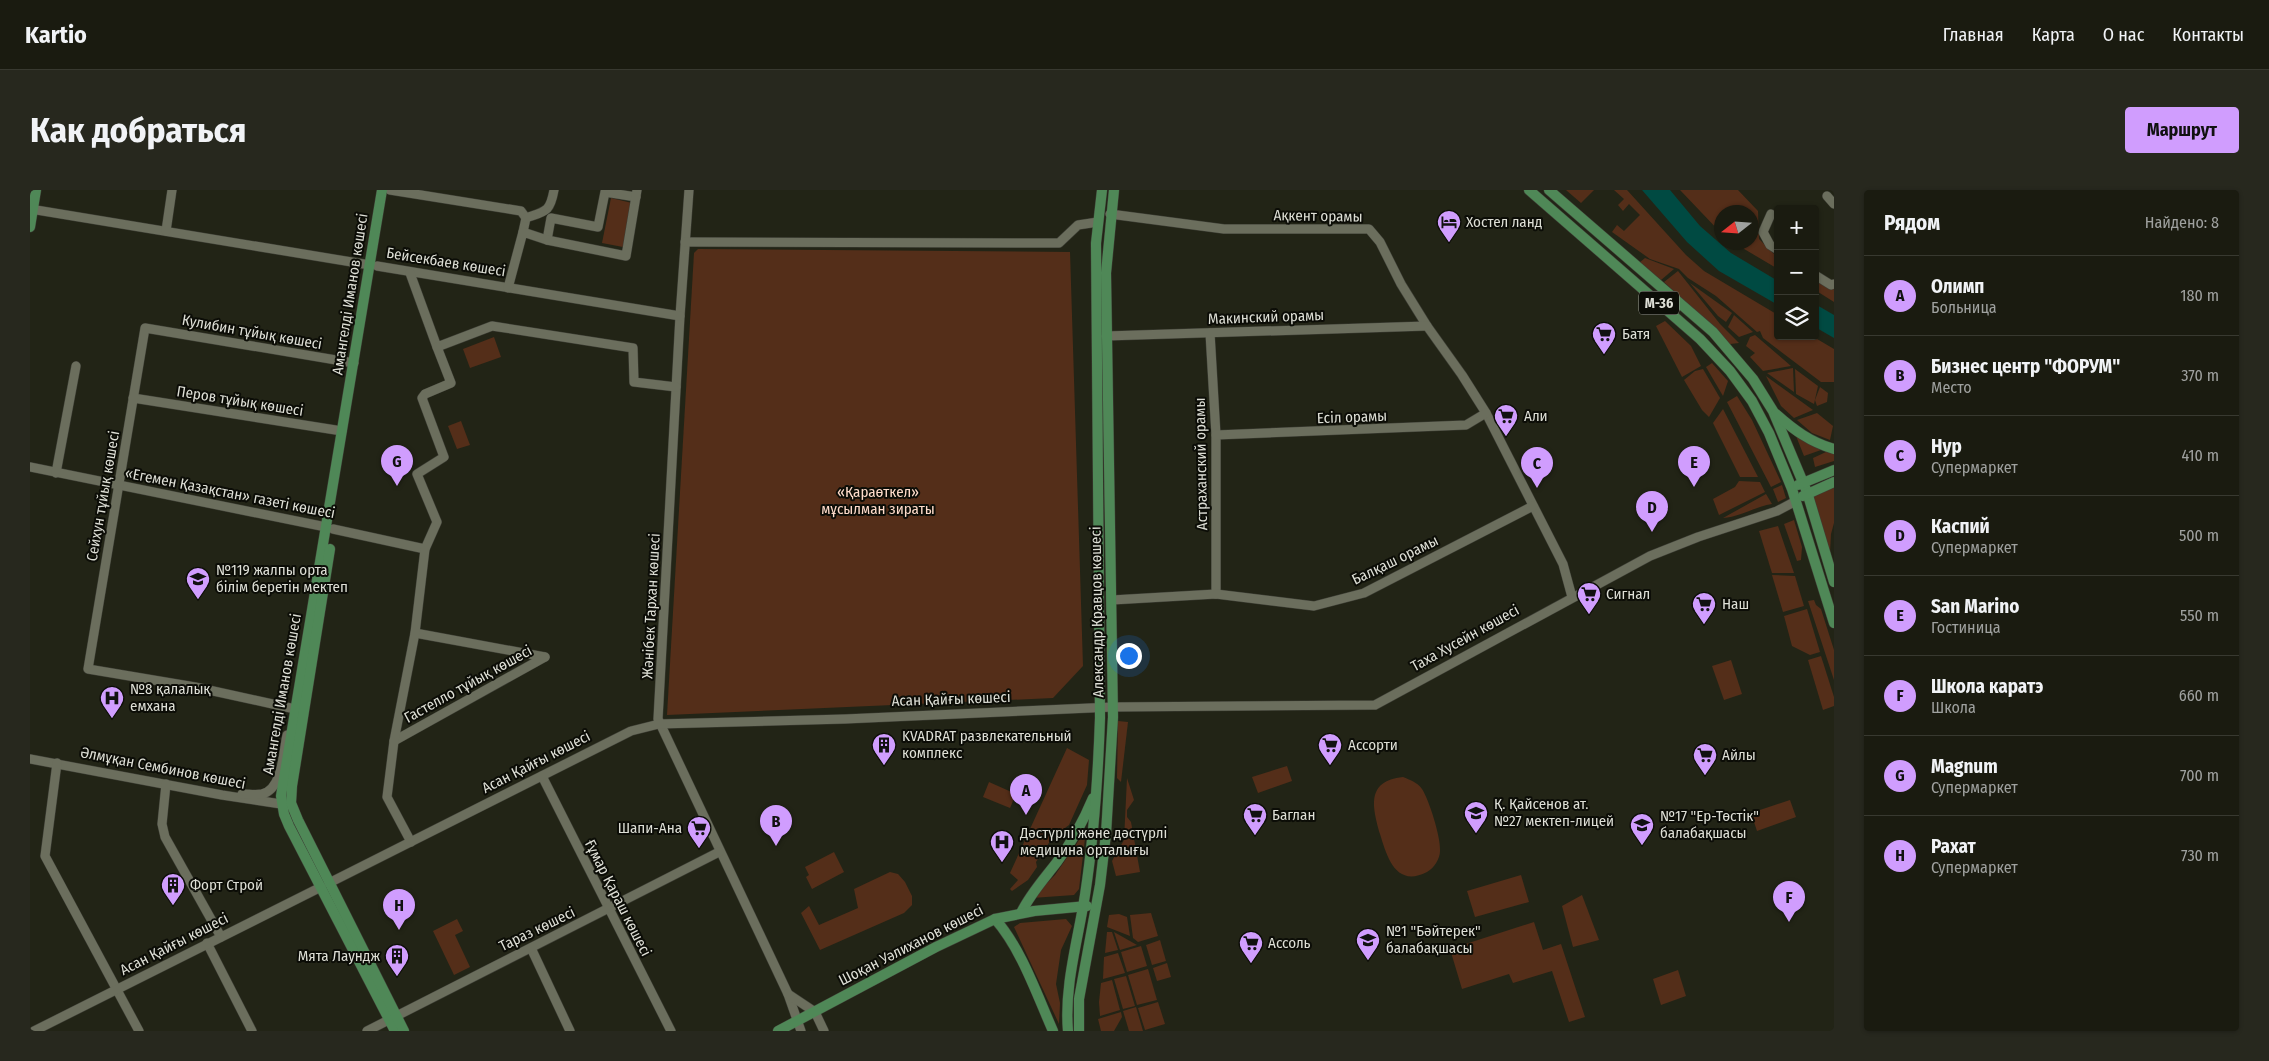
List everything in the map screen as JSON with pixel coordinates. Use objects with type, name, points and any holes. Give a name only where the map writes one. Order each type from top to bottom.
[{"type":"main road","points":[[30,227],[36,190]]},
{"type":"main road","name":"Амангелді Иманов көшесі","points":[[286,804],[292,786],[330,528],[373,266],[382,190]]},
{"type":"main road","name":"Амангелді Иманов көшесі","points":[[390,190],[354,363],[342,431],[330,528],[281,788],[286,804],[289,826],[325,885],[393,1017],[404,1031]]},
{"type":"main road","name":"Александр Кравцов көшесі","points":[[1068,1031],[1069,991],[1098,786],[1100,708],[1096,243],[1102,190]]},
{"type":"main road","name":"Александр Кравцов көшесі","points":[[1079,1031],[1079,999],[1106,834],[1113,707],[1106,272],[1110,214],[1114,190]]},
{"type":"main road","name":"M-36","points":[[1529,190],[1700,339],[1730,371],[1752,401],[1769,433],[1792,489],[1834,623]]},
{"type":"main road","name":"M-36","points":[[1549,190],[1714,332],[1740,361],[1773,411],[1803,481],[1834,582]]},
{"type":"main road","points":[[1773,411],[1797,433],[1810,441],[1834,449]]},
{"type":"main road","points":[[1792,489],[1803,481],[1834,470]]},
{"type":"main road","name":"Таха Хусейн көшесі","points":[[1796,501],[1807,492],[1834,482]]},
{"type":"main road","points":[[1021,913],[1028,897],[1057,862],[1081,827],[1098,786]]},
{"type":"main road","name":"Шоқан Уәлиханов көшесі","points":[[778,1031],[799,1026],[815,1012],[936,946],[995,919],[1021,913],[1095,905]]},
{"type":"main road","points":[[995,919],[1016,952],[1053,1031]]},
{"type":"main road","name":"Амангелді Иманов көшесі","points":[[393,1017],[395,1031]]},
{"type":"street","points":[[166,232],[172,190]]},
{"type":"street","points":[[390,190],[521,211],[526,218],[508,288]]},
{"type":"street","points":[[526,218],[549,208],[554,190]]},
{"type":"street","name":"Жәнібек Тархан көшесі","points":[[689,190],[676,387],[659,724],[788,994],[799,1026]]},
{"type":"street","points":[[523,232],[547,240],[626,256],[637,193],[605,192],[598,227],[551,218],[547,240]]},
{"type":"street","points":[[1827,196],[1834,204]]},
{"type":"street","name":"Бейсекбаев көшесі","points":[[32,210],[680,316]]},
{"type":"street","name":"Ақкент орамы","points":[[1110,214],[1224,229],[1369,229],[1380,242],[1401,284],[1427,326],[1462,375],[1486,414],[1563,564],[1572,597]]},
{"type":"street","points":[[1771,214],[1763,232],[1774,247]]},
{"type":"street","points":[[685,242],[1059,243],[1078,225],[1098,222]]},
{"type":"street","points":[[410,273],[451,384],[425,394],[422,398],[445,455],[442,460],[417,474],[437,522],[425,549],[415,633],[394,741],[387,797],[411,842]]},
{"type":"street","points":[[1819,277],[1833,284]]},
{"type":"street","points":[[437,347],[492,326],[633,348],[634,382],[676,387]]},
{"type":"street","name":"Макинский орамы","points":[[1106,336],[1427,326]]},
{"type":"street","name":"Кулибин тұйық көшесі","points":[[145,328],[354,363]]},
{"type":"street","name":"Сейхун тұйық көшесі","points":[[145,328],[88,669],[196,687],[295,711]]},
{"type":"street","name":"Астраханский орамы","points":[[1210,333],[1216,435],[1216,594]]},
{"type":"street","points":[[56,473],[76,366]]},
{"type":"street","name":"Перов тұйық көшесі","points":[[133,398],[342,431]]},
{"type":"street","name":"Есіл орамы","points":[[1216,435],[1466,425],[1486,414]]},
{"type":"street","name":"«Егемен Қазақстан» газеті көшесі","points":[[30,467],[425,549]]},
{"type":"street","name":"Таха Хусейн көшесі","points":[[1100,708],[1375,705],[1650,556],[1698,537],[1777,511],[1796,501]]},
{"type":"street","name":"Балқаш орамы","points":[[1112,600],[1216,594],[1314,606],[1364,593],[1532,506]]},
{"type":"street","name":"Гастелло тұйық көшесі","points":[[394,741],[545,657],[415,633]]},
{"type":"street","name":"Асан Қайғы көшесі","points":[[34,1031],[631,732],[659,724],[845,719],[1100,708]]},
{"type":"street","points":[[222,795],[261,794],[274,786],[295,711]]},
{"type":"street","name":"Әлмұқан Сембинов көшесі","points":[[30,759],[222,795],[286,804]]},
{"type":"street","points":[[57,763],[45,856],[139,1031]]},
{"type":"street","name":"Ғұмар Қараш көшесі","points":[[542,776],[671,1031]]},
{"type":"street","points":[[166,784],[162,824],[165,837],[221,937]]},
{"type":"street","name":"Тараз көшесі","points":[[367,1031],[719,852]]},
{"type":"street","points":[[207,943],[252,1031]]},
{"type":"street","points":[[530,948],[570,1031]]},
{"type":"street","points":[[788,994],[815,1012],[824,1031]]},
{"type":"green space","points":[[1566,190],[1594,190],[1581,203]]},
{"type":"green space","points":[[1614,190],[1627,190],[1686,255],[1704,271],[1774,313],[1774,340],[1819,340],[1834,349],[1834,382],[1821,382],[1763,338],[1760,331],[1757,332],[1716,296],[1688,278],[1679,269],[1650,259],[1612,232],[1617,225],[1624,231],[1640,215],[1629,204],[1623,211],[1618,205],[1624,199]]},
{"type":"green space","points":[[1680,190],[1738,190],[1752,205],[1714,205],[1714,226]]},
{"type":"green space","points":[[611,198],[632,203],[623,247],[602,243]]},
{"type":"green space","points":[[1759,239],[1774,254],[1774,267],[1746,250],[1759,250]]},
{"type":"green space","name":"«Қараөткел» мұсылман зираты","points":[[698,249],[1070,252],[1083,666],[1053,698],[667,715],[694,253]]},
{"type":"green space","points":[[1645,258],[1674,269],[1661,280],[1639,263]]},
{"type":"green space","points":[[1678,271],[1720,324],[1739,343],[1730,344],[1664,282]]},
{"type":"green space","points":[[1819,280],[1834,287],[1834,302],[1819,293]]},
{"type":"green space","points":[[1690,283],[1732,313],[1726,322],[1718,316]]},
{"type":"green space","points":[[1734,315],[1753,332],[1739,337],[1728,327]]},
{"type":"green space","points":[[1665,321],[1691,346],[1701,366],[1682,377],[1656,326]]},
{"type":"green space","points":[[1755,335],[1791,366],[1763,371],[1750,357],[1755,353],[1746,346],[1750,337]]},
{"type":"green space","points":[[494,337],[501,357],[470,368],[463,349]]},
{"type":"green space","points":[[1712,363],[1728,381],[1723,396],[1706,367]]},
{"type":"green space","points":[[1793,368],[1794,392],[1767,373]]},
{"type":"green space","points":[[1703,369],[1720,398],[1709,417],[1702,410],[1684,380],[1695,371]]},
{"type":"green space","points":[[1795,369],[1818,386],[1814,404],[1796,394]]},
{"type":"green space","points":[[1766,376],[1813,410],[1794,418],[1781,406]]},
{"type":"green space","points":[[1820,387],[1828,393],[1827,402],[1817,406],[1815,400]]},
{"type":"green space","points":[[1737,396],[1752,420],[1781,482],[1771,487],[1727,402]]},
{"type":"green space","points":[[1723,409],[1758,477],[1740,477],[1713,423]]},
{"type":"green space","points":[[1817,413],[1833,426],[1830,440],[1812,433],[1797,420]]},
{"type":"green space","points":[[461,421],[470,445],[457,449],[448,426]]},
{"type":"green space","points":[[1796,436],[1821,450],[1804,456]]},
{"type":"green space","points":[[1826,452],[1834,453],[1834,461],[1815,467],[1813,458]]},
{"type":"green space","points":[[1739,481],[1760,482],[1765,492],[1719,515],[1713,499],[1735,487]]},
{"type":"green space","points":[[1782,485],[1786,498],[1778,502],[1773,489]]},
{"type":"green space","points":[[1834,487],[1834,523],[1831,534],[1830,553],[1812,495]]},
{"type":"green space","points":[[1766,494],[1772,504],[1723,518]]},
{"type":"green space","points":[[1794,520],[1802,547],[1801,560],[1797,561],[1784,524]]},
{"type":"green space","points":[[1778,526],[1794,573],[1772,573],[1759,531]]},
{"type":"green space","points":[[1772,575],[1795,576],[1804,606],[1783,612]]},
{"type":"green space","points":[[1814,600],[1821,609],[1834,650],[1834,680],[1808,601]]},
{"type":"green space","points":[[1807,609],[1820,652],[1810,655],[1792,646],[1784,616]]},
{"type":"green space","points":[[1821,656],[1834,697],[1834,706],[1823,710],[1808,660]]},
{"type":"green space","points":[[1731,660],[1742,694],[1724,700],[1712,666]]},
{"type":"green space","points":[[1118,721],[1128,722],[1121,782],[1117,778]]},
{"type":"green space","points":[[1067,748],[1089,760],[1087,785],[1069,825],[1053,837],[1036,862],[1037,867],[1028,880],[1012,891],[1010,889],[1018,880],[1010,873]]},
{"type":"green space","points":[[1287,766],[1292,781],[1258,793],[1252,777]]},
{"type":"green space","points":[[1403,777],[1416,783],[1422,789],[1428,801],[1439,837],[1440,851],[1438,860],[1430,870],[1416,876],[1408,876],[1394,868],[1386,852],[1375,815],[1374,806],[1377,790],[1382,784]]},
{"type":"green space","points":[[1127,778],[1134,800],[1127,810],[1127,817],[1131,822],[1140,872],[1116,876],[1112,861],[1124,840]]},
{"type":"green space","points":[[989,782],[1016,794],[1010,808],[983,797]]},
{"type":"green space","points":[[1790,800],[1796,817],[1757,831],[1751,813]]},
{"type":"green space","points":[[1086,830],[1079,889],[1074,895],[1032,898],[1055,875]]},
{"type":"green space","points":[[834,852],[844,872],[812,889],[806,877],[809,875],[805,867]]},
{"type":"green space","points":[[890,872],[898,874],[905,882],[912,896],[912,905],[904,913],[820,950],[801,913],[809,906],[819,925],[858,908],[854,889]]},
{"type":"green space","points":[[1521,875],[1529,902],[1475,917],[1467,891]]},
{"type":"green space","points":[[1582,895],[1599,940],[1573,947],[1562,906]]},
{"type":"green space","points":[[1151,913],[1158,936],[1138,942],[1133,938],[1130,915]]},
{"type":"green space","points":[[1119,914],[1127,917],[1130,936],[1107,927],[1109,915]]},
{"type":"green space","points":[[457,919],[463,931],[455,935],[470,967],[454,975],[433,931]]},
{"type":"green space","points":[[1066,919],[1072,926],[1061,950],[1056,984],[1060,1003],[1059,1024],[1014,927],[1020,923]]},
{"type":"green space","points":[[1534,922],[1543,950],[1561,944],[1585,1017],[1569,1022],[1552,971],[1513,983],[1509,974],[1462,989],[1450,949]]},
{"type":"green space","points":[[1107,932],[1112,932],[1118,950],[1105,953]]},
{"type":"green space","points":[[1114,932],[1137,945],[1120,950]]},
{"type":"green space","points":[[1160,940],[1166,961],[1152,965],[1146,945]]},
{"type":"green space","points":[[1141,946],[1147,966],[1127,972],[1121,952]]},
{"type":"green space","points":[[1118,953],[1125,973],[1103,979],[1104,957]]},
{"type":"green space","points":[[1167,963],[1171,977],[1157,981],[1153,968]]},
{"type":"green space","points":[[1148,969],[1157,1000],[1137,1005],[1128,975]]},
{"type":"green space","points":[[1678,970],[1686,996],[1661,1005],[1653,979]]},
{"type":"green space","points":[[1126,976],[1135,1006],[1123,1009],[1114,979]]},
{"type":"green space","points":[[1112,980],[1120,1010],[1100,1016],[1101,983]]},
{"type":"green space","points":[[1158,1002],[1165,1024],[1145,1030],[1138,1008]]},
{"type":"green space","points":[[1136,1007],[1143,1031],[1129,1031],[1123,1011]]},
{"type":"green space","points":[[1121,1012],[1122,1017],[1114,1031],[1101,1031],[1098,1019]]},
{"type":"water","points":[[1642,190],[1670,190],[1700,226],[1714,238],[1714,250],[1728,250],[1774,279],[1774,303],[1719,271],[1687,242]]},
{"type":"water","points":[[1819,306],[1834,315],[1834,338],[1819,329]]},
{"type":"place","name":"Хостел ланд","points":[[1449,243]]},
{"type":"place","name":"Батя","points":[[1604,355]]},
{"type":"place","name":"Али","points":[[1506,437]]},
{"type":"place","name":"Magnum","points":[[397,486]]},
{"type":"place","name":"San Marino","points":[[1694,487]]},
{"type":"place","name":"Нур","points":[[1537,488]]},
{"type":"place","name":"Каспий","points":[[1652,532]]},
{"type":"place","name":"№119 жалпы орта білім беретін мектеп","points":[[198,600]]},
{"type":"place","name":"Сигнал","points":[[1589,615]]},
{"type":"place","name":"Наш","points":[[1704,625]]},
{"type":"place","name":"№8 қалалық емхана","points":[[112,719]]},
{"type":"place","name":"KVADRAT развлекательный комплекс","points":[[884,766]]},
{"type":"place","name":"Ассорти","points":[[1330,766]]},
{"type":"place","name":"Айлы","points":[[1705,776]]},
{"type":"place","name":"Олимп","points":[[1026,815]]},
{"type":"place","name":"Қ. Қайсенов ат. №27 мектеп-лицей","points":[[1476,834]]},
{"type":"place","name":"Баглан","points":[[1255,836]]},
{"type":"place","name":"Бизнес центр \"ФОРУМ\"","points":[[776,846]]},
{"type":"place","name":"№17 \"Ер-Төстік\" балабақшасы","points":[[1642,846]]},
{"type":"place","name":"Шапи-Ана","points":[[699,849]]},
{"type":"place","name":"Дәстүрлі және дәстүрлі медицина орталығы","points":[[1002,863]]},
{"type":"place","name":"Форт Строй","points":[[173,906]]},
{"type":"place","name":"Школа каратэ","points":[[1789,922]]},
{"type":"place","name":"Рахат","points":[[399,930]]},
{"type":"place","name":"№1 \"Бәйтерек\" балабақшасы","points":[[1368,961]]},
{"type":"place","name":"Ассоль","points":[[1251,964]]},
{"type":"place","name":"Мята Лаундж","points":[[397,977]]}]
